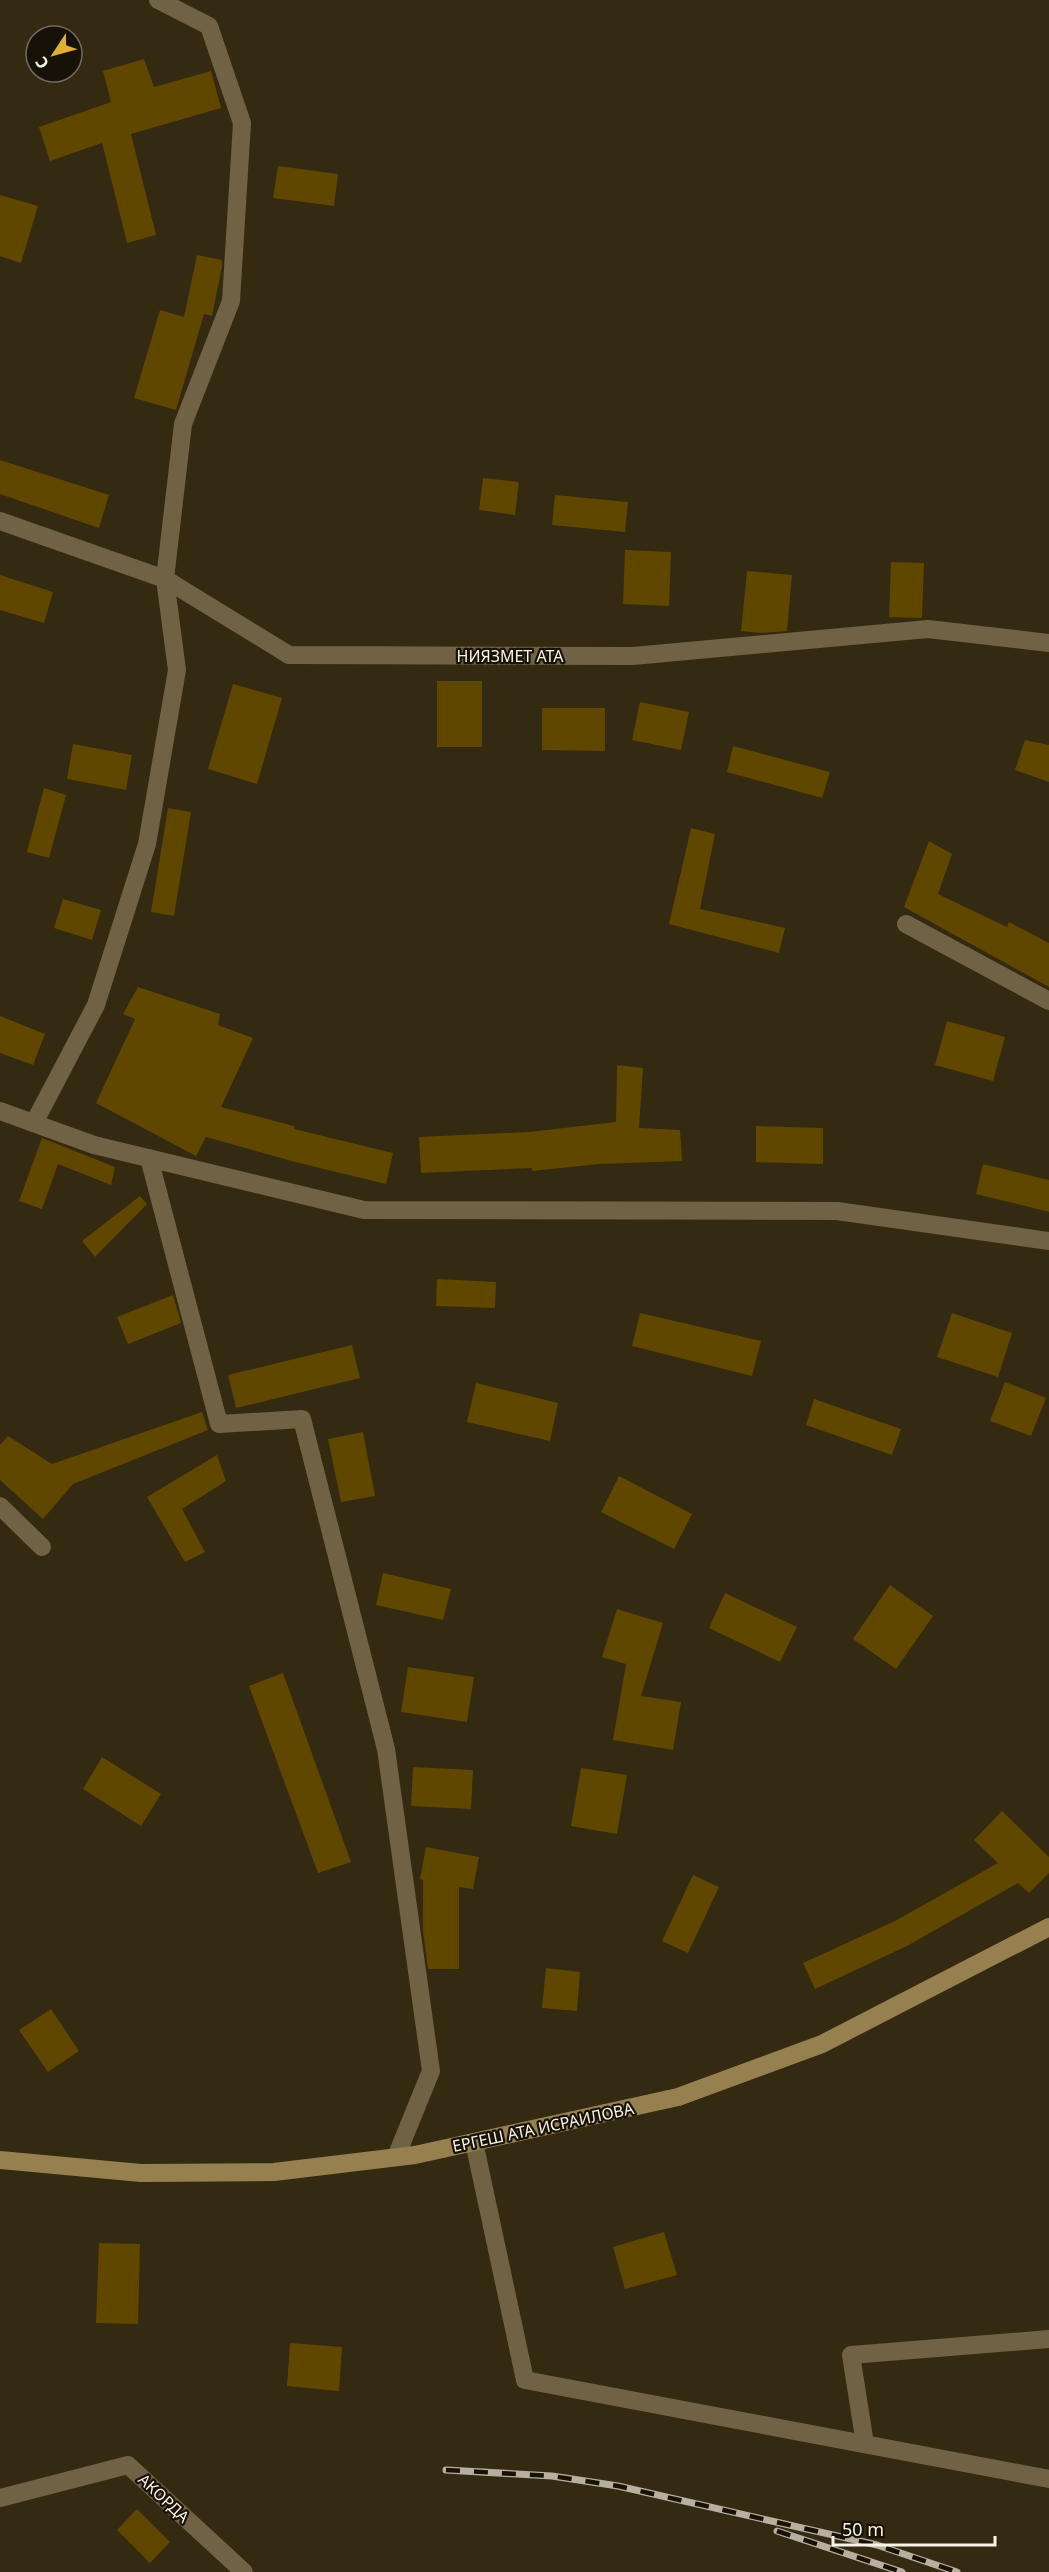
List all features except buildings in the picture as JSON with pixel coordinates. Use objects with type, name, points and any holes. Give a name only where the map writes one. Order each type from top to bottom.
[{"type":"main road","name":"ЕРГЕШ АТА ИСРАИЛОВА","points":[[0,2160],[141,2173],[274,2172],[396,2157],[678,2097],[811,2048],[1049,1927]]},
{"type":"street","points":[[34,1123],[96,1005],[147,844],[177,670],[165,579],[183,424],[231,302],[242,123],[209,26],[158,0]]},
{"type":"street","name":"НИЯЗМЕТ АТА","points":[[0,521],[165,579],[289,655],[633,656],[928,629],[1049,643]]},
{"type":"street","points":[[906,924],[1049,1002]]},
{"type":"street","points":[[0,1111],[94,1145],[364,1210],[837,1211],[1049,1241]]},
{"type":"street","points":[[149,1158],[219,1424],[302,1419],[360,1641],[386,1749],[431,2071],[396,2157]]},
{"type":"street","points":[[0,1506],[42,1547]]},
{"type":"street","points":[[474,2142],[525,2380],[1049,2479]]},
{"type":"street","points":[[865,2444],[851,2355],[1049,2339]]},
{"type":"street","name":"АКОРДА","points":[[0,2498],[128,2465],[244,2572]]},
{"type":"railway","points":[[446,2470],[552,2476],[618,2486],[877,2545],[957,2572]]},
{"type":"railway","points":[[777,2531],[902,2572]]}]
